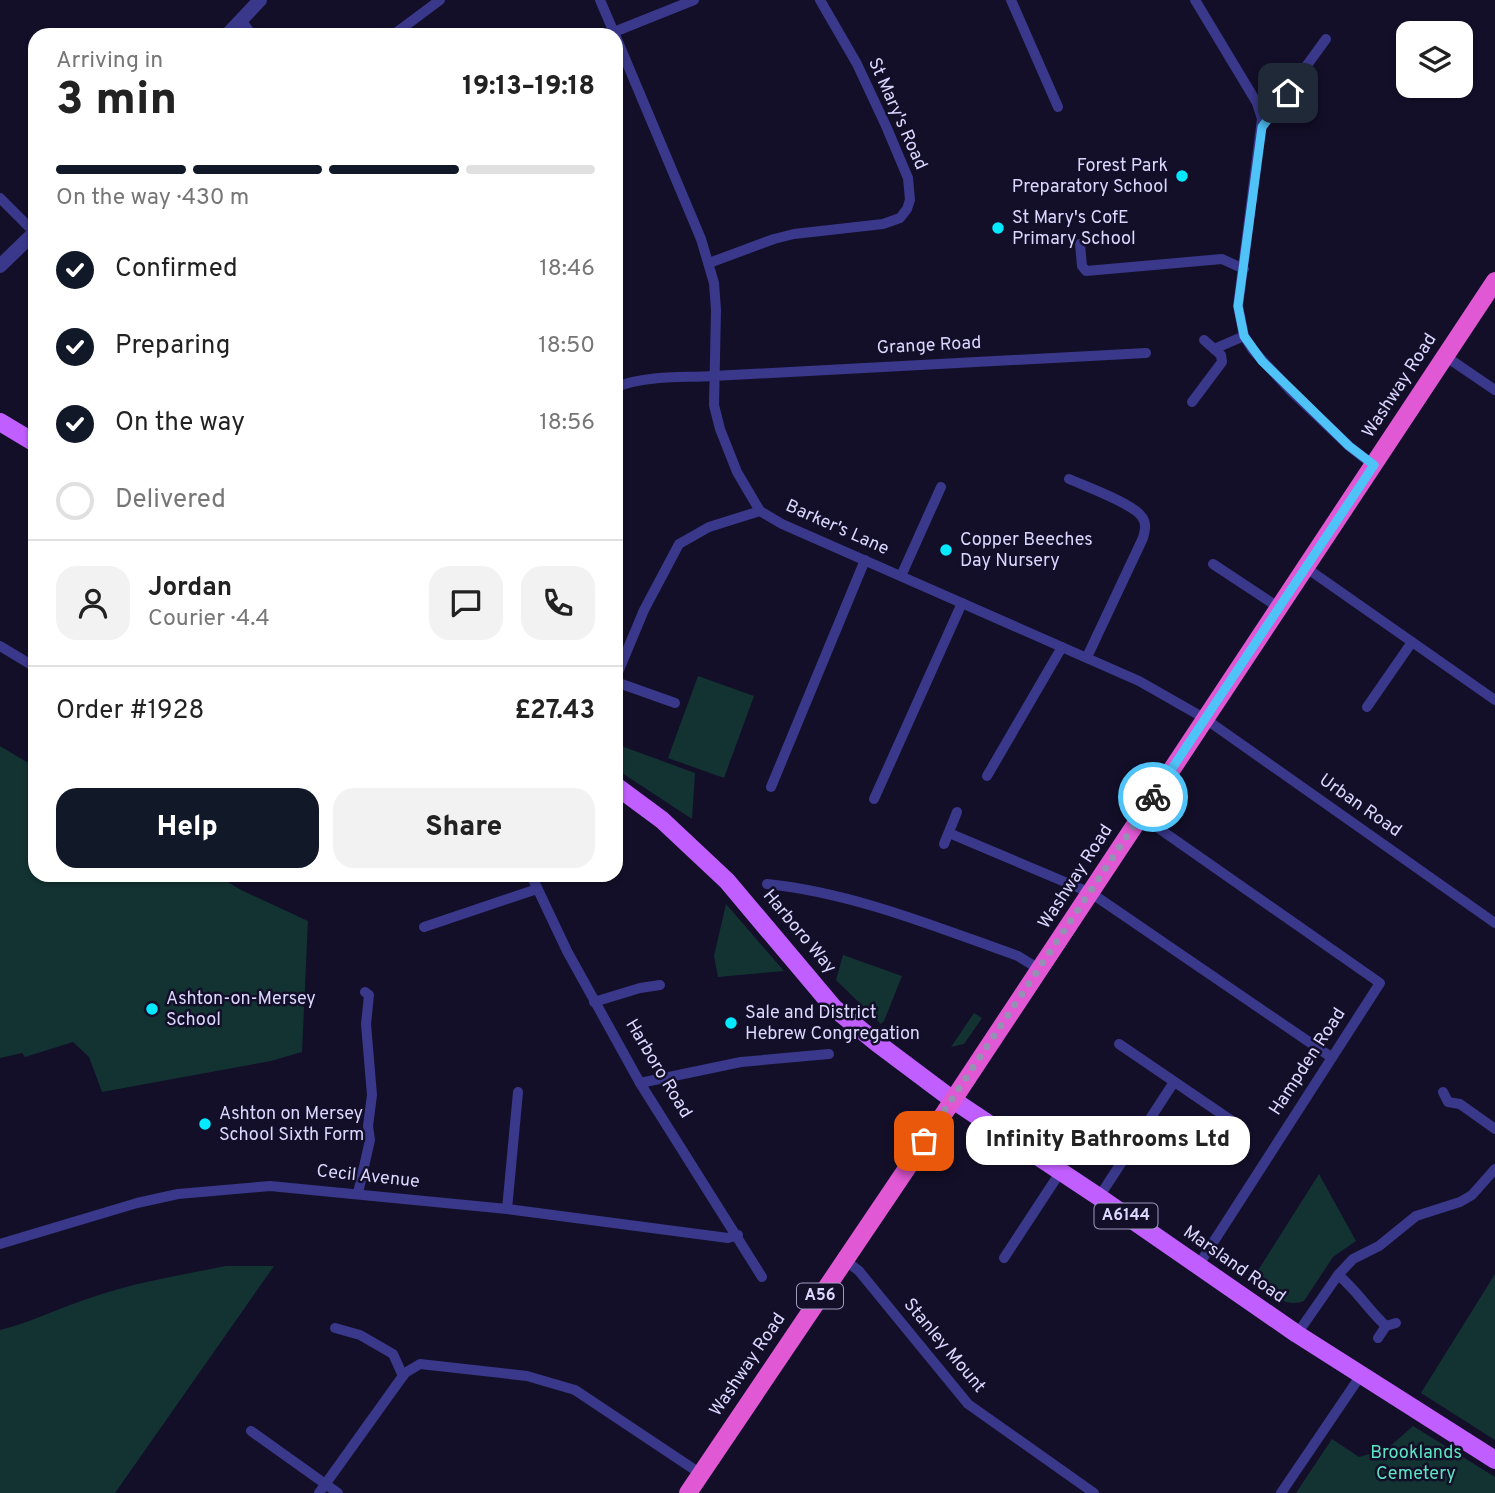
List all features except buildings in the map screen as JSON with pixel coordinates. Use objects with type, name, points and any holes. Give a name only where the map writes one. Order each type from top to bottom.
[{"type":"highway","name":"Washway Road","points":[[688,1493],[1091,893],[1204,718],[1495,281]]},
{"type":"main road","points":[[0,422],[28,439]]},
{"type":"main road","name":"Harboro Way","points":[[623,791],[662,820],[727,881],[834,1007],[953,1100]]},
{"type":"main road","name":"Marsland Road","points":[[953,1100],[1100,1197],[1297,1334],[1495,1460]]},
{"type":"street","points":[[234,28],[260,0]]},
{"type":"street","points":[[402,28],[440,0]]},
{"type":"street","name":"Barker's Lane","points":[[600,0],[612,28]]},
{"type":"street","points":[[623,31],[694,0]]},
{"type":"street","name":"St Mary's Road","points":[[709,263],[793,234],[883,224],[900,218],[907,209],[910,200],[908,178],[856,64],[820,0]]},
{"type":"street","points":[[1011,0],[1058,107]]},
{"type":"street","points":[[1195,0],[1257,103],[1262,127],[1238,306],[1244,336],[1257,355],[1290,390],[1355,452],[1374,465]]},
{"type":"street","points":[[241,20],[247,28]]},
{"type":"street","points":[[1262,127],[1326,39]]},
{"type":"street","name":"Barker's Lane","points":[[623,54],[709,263],[716,310],[713,376],[715,405],[720,429],[737,472],[760,511],[1156,689],[1204,718]]},
{"type":"street","points":[[0,198],[28,225]]},
{"type":"street","points":[[0,267],[28,239]]},
{"type":"street","points":[[1080,244],[1082,267],[1086,271],[1222,259],[1244,269]]},
{"type":"street","points":[[1214,349],[1244,336]]},
{"type":"street","points":[[1192,402],[1222,362],[1221,355],[1204,340]]},
{"type":"street","name":"Grange Road","points":[[623,384],[658,377],[1146,353]]},
{"type":"street","points":[[1445,356],[1495,390]]},
{"type":"street","points":[[1069,479],[1134,508],[1144,520],[1145,528],[1087,657]]},
{"type":"street","points":[[901,576],[941,487]]},
{"type":"street","points":[[623,662],[644,610],[679,544],[696,532],[760,511]]},
{"type":"street","points":[[771,787],[865,559]]},
{"type":"street","points":[[1213,564],[1278,607]]},
{"type":"street","points":[[1305,568],[1495,701]]},
{"type":"street","points":[[874,799],[962,603]]},
{"type":"street","points":[[1367,707],[1412,642]]},
{"type":"street","points":[[0,646],[28,663]]},
{"type":"street","points":[[987,776],[1062,647]]},
{"type":"street","points":[[623,683],[675,704]]},
{"type":"street","name":"Urban Road","points":[[1204,718],[1495,923]]},
{"type":"street","points":[[944,844],[957,812]]},
{"type":"street","name":"Hampden Road","points":[[1141,816],[1380,983],[1198,1266]]},
{"type":"street","points":[[949,833],[1091,893],[1331,1057]]},
{"type":"street","name":"Harboro Road","points":[[534,882],[561,941],[640,1083],[762,1277]]},
{"type":"street","points":[[767,884],[809,888],[860,902],[1018,956],[1040,969]]},
{"type":"street","points":[[424,927],[537,889]]},
{"type":"street","points":[[594,1002],[639,988],[660,985]]},
{"type":"street","points":[[358,1193],[370,1140],[368,1126],[372,1095],[366,1024],[367,994],[380,1001]]},
{"type":"street","points":[[1119,1044],[1232,1121]]},
{"type":"street","points":[[640,1083],[741,1062],[829,1054]]},
{"type":"street","points":[[1100,1197],[1174,1082]]},
{"type":"street","points":[[507,1209],[518,1092]]},
{"type":"street","points":[[1442,1113],[1445,1097],[1460,1104],[1495,1129]]},
{"type":"street","points":[[1297,1334],[1338,1275],[1353,1259],[1379,1246],[1416,1216],[1460,1202],[1472,1195],[1495,1169]]},
{"type":"street","points":[[1004,1258],[1061,1171]]},
{"type":"street","name":"Cecil Avenue","points":[[0,1244],[137,1203],[178,1194],[270,1186],[507,1209],[728,1238],[738,1235]]},
{"type":"street","name":"Stanley Mount","points":[[845,1259],[859,1271],[968,1404],[1094,1493]]},
{"type":"street","points":[[1338,1275],[1350,1284],[1369,1310],[1391,1325],[1378,1338]]},
{"type":"street","points":[[335,1328],[360,1335],[393,1354],[402,1376]]},
{"type":"street","points":[[322,1489],[402,1376],[420,1364],[527,1376],[575,1390],[701,1474]]},
{"type":"street","points":[[1281,1493],[1361,1375]]},
{"type":"street","points":[[251,1432],[322,1489],[338,1493]]},
{"type":"green space","points":[[698,676],[754,696],[724,778],[668,758]]},
{"type":"green space","points":[[0,746],[28,763],[28,882],[228,882],[308,921],[302,1052],[271,1061],[102,1092],[89,1057],[73,1042],[25,1057],[22,1053],[0,1058]]},
{"type":"green space","points":[[623,747],[695,773],[692,819],[623,774]]},
{"type":"green space","points":[[726,904],[784,971],[718,977],[714,956]]},
{"type":"green space","points":[[843,955],[902,976],[881,1024],[836,980]]},
{"type":"green space","points":[[974,1013],[982,1018],[964,1044],[951,1047]]},
{"type":"green space","points":[[1319,1174],[1356,1241],[1333,1257],[1304,1301],[1290,1303],[1276,1298],[1252,1280]]},
{"type":"green space","points":[[226,1266],[274,1266],[115,1493],[0,1493],[0,1330],[109,1292]]},
{"type":"green space","name":"Brooklands Cemetery","points":[[1495,1274],[1495,1440],[1421,1393]]},
{"type":"green space","name":"Brooklands Cemetery","points":[[1413,1426],[1495,1477],[1495,1493],[1296,1493],[1332,1439],[1359,1457],[1387,1449]]},
{"type":"way so far","points":[[924,1141],[1153,797]]},
{"type":"place","name":"Forest Park Preparatory School","points":[[1182,176]]},
{"type":"place","name":"St Mary's CofE Primary School","points":[[998,228]]},
{"type":"place","name":"Copper Beeches Day Nursery","points":[[946,550]]},
{"type":"place","name":"Ashton-on-Mersey School","points":[[152,1009]]},
{"type":"place","name":"Sale and District Hebrew Congregation","points":[[731,1023]]},
{"type":"place","name":"Ashton on Mersey School Sixth Form","points":[[205,1124]]},
{"type":"place","name":"Infinity Bathrooms Ltd","points":[[924,1141]]},
{"type":"route","points":[[1153,797],[1374,465],[1349,446],[1262,361],[1244,336],[1240,323],[1238,306],[1262,127],[1288,93]]}]
